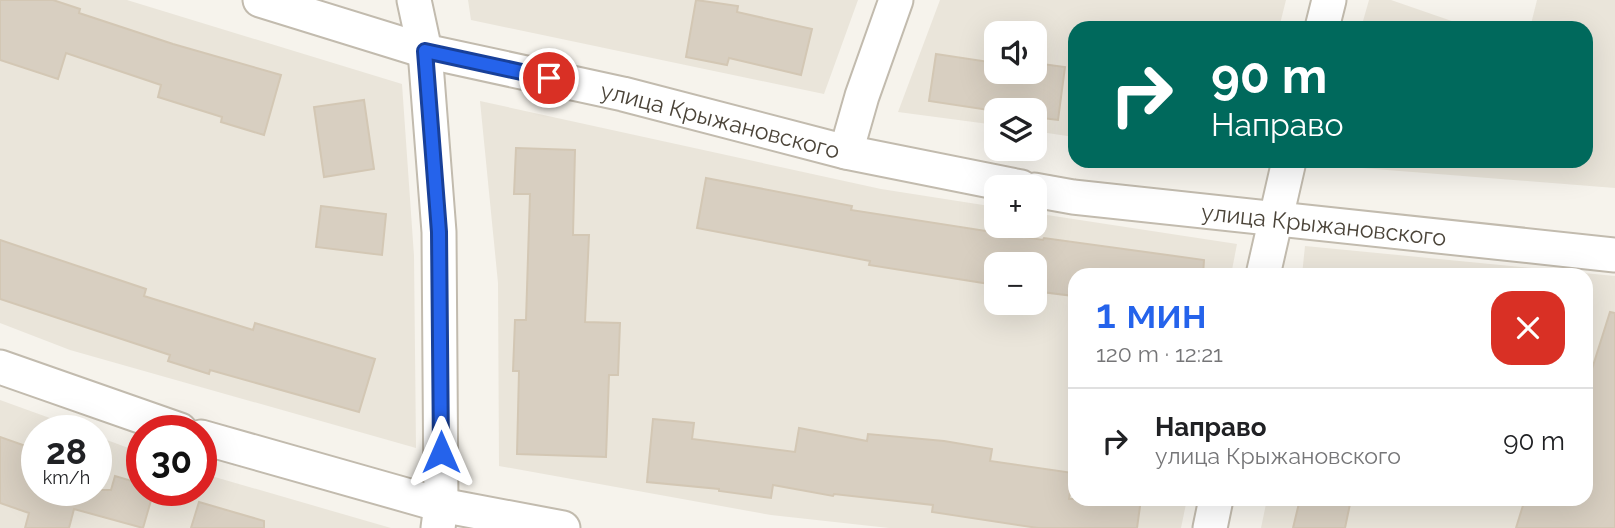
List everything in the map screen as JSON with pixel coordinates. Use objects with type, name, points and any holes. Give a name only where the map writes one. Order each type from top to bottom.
[{"type":"street","name":"улица Крыжановского","points":[[260,0],[425,51],[623,94],[846,152],[984,180]]},
{"type":"street","points":[[414,0],[425,51],[439,232],[439,517]]},
{"type":"street","points":[[425,51],[430,0]]},
{"type":"street","points":[[846,152],[895,0]]},
{"type":"street","points":[[1324,21],[1329,0]]},
{"type":"street","points":[[1264,268],[1287,168]]},
{"type":"street","name":"улица Крыжановского","points":[[1047,192],[1615,255]]},
{"type":"street","points":[[0,367],[137,415]]},
{"type":"street","points":[[217,442],[439,517],[563,528]]},
{"type":"street","points":[[1210,528],[1215,506]]},
{"type":"shaded area","points":[[0,0],[127,0],[402,84],[414,256],[416,448],[70,350],[0,323]]},
{"type":"shaded area","points":[[468,0],[858,0],[824,94],[471,20]]},
{"type":"shaded area","points":[[940,0],[1286,0],[1281,21],[1068,21],[1068,136],[1047,133],[1047,98],[984,98],[984,123],[898,112]]},
{"type":"shaded area","points":[[1369,0],[1391,0],[1452,21],[1363,21]]},
{"type":"shaded area","points":[[1537,0],[1615,0],[1615,188],[1362,168],[1593,168],[1593,21],[1532,21]]},
{"type":"shaded area","points":[[480,101],[881,189],[984,205],[984,238],[1047,238],[1047,215],[1237,244],[1232,268],[1068,268],[1068,506],[1186,506],[1181,528],[889,528],[771,515],[499,466],[498,283]]},
{"type":"shaded area","points":[[1305,246],[1532,268],[1303,268]]},
{"type":"shaded area","points":[[1593,274],[1615,276],[1615,528],[1261,528],[1266,506],[1593,506]]},
{"type":"shaded area","points":[[0,400],[42,415],[21,415],[21,506],[112,506],[112,442],[126,447],[126,506],[217,506],[217,478],[391,528],[0,528]]},
{"type":"building","points":[[0,0],[53,0],[80,9],[79,13],[173,44],[281,75],[264,135],[221,122],[222,117],[158,97],[161,85],[66,53],[58,79],[0,60]]},
{"type":"building","points":[[696,0],[738,6],[737,12],[812,29],[801,75],[729,58],[727,65],[686,57]]},
{"type":"building","points":[[936,54],[984,61],[984,84],[1047,84],[1047,65],[1065,67],[1058,120],[1047,119],[1047,98],[984,98],[984,109],[929,101]]},
{"type":"building","points":[[364,100],[374,169],[324,177],[314,107]]},
{"type":"building","points":[[516,148],[575,150],[573,235],[589,235],[585,322],[620,323],[618,375],[609,375],[606,457],[517,454],[519,371],[513,371],[515,320],[526,320],[530,194],[514,194]]},
{"type":"building","points":[[706,178],[852,206],[851,210],[984,231],[984,238],[1044,238],[1204,260],[1203,268],[1068,268],[1068,295],[1047,293],[1047,252],[984,252],[984,283],[869,265],[870,261],[697,228]]},
{"type":"building","points":[[321,206],[386,214],[382,255],[316,247]]},
{"type":"building","points":[[0,240],[146,289],[144,296],[253,330],[255,323],[375,359],[359,412],[210,370],[209,374],[168,361],[170,355],[0,299]]},
{"type":"building","points":[[1610,312],[1615,313],[1615,528],[1516,528],[1523,506],[1593,506],[1593,366]]},
{"type":"building","points":[[653,419],[694,423],[692,439],[795,452],[799,428],[867,441],[868,434],[944,441],[992,449],[990,461],[1068,472],[1068,506],[1140,506],[1137,528],[1038,528],[932,512],[933,505],[833,496],[773,485],[771,498],[719,489],[647,482]]},
{"type":"building","points":[[0,437],[21,444],[21,506],[112,506],[115,476],[126,479],[126,506],[149,506],[143,528],[74,509],[69,528],[25,528],[29,513],[0,503]]},
{"type":"building","points":[[198,506],[213,506],[264,521],[264,528],[191,528]]},
{"type":"building","points":[[1298,506],[1350,506],[1345,528],[1293,528]]},
{"type":"route","points":[[441,452],[439,232],[425,51],[549,78]]}]
